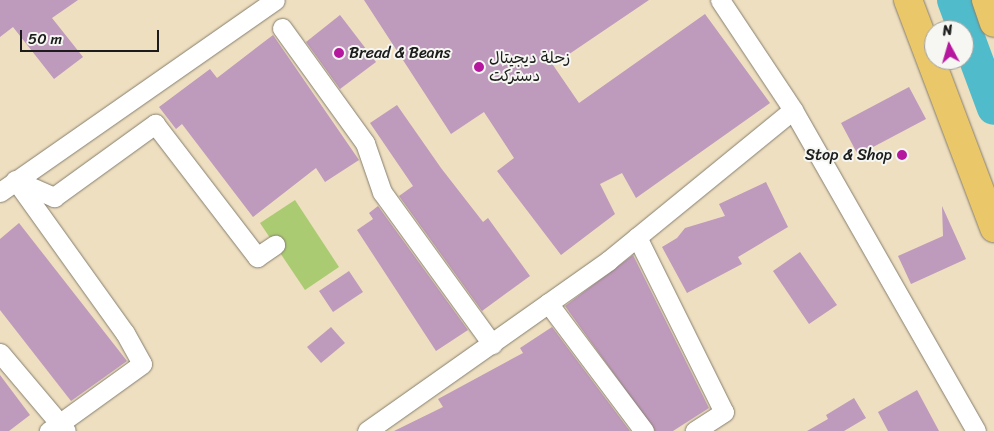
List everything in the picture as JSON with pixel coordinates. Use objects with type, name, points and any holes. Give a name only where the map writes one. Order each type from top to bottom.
[{"type":"highway","points":[[908,0],[994,228]]},
{"type":"highway","points":[[986,0],[994,23]]},
{"type":"street","points":[[0,192],[275,0]]},
{"type":"street","points":[[720,0],[793,110],[976,431]]},
{"type":"street","points":[[282,28],[365,143],[382,192],[492,344]]},
{"type":"street","points":[[367,431],[492,344],[637,237],[793,110]]},
{"type":"street","points":[[15,180],[54,197],[155,124],[257,257],[275,245]]},
{"type":"street","points":[[0,353],[59,428],[142,364],[125,333],[15,180]]},
{"type":"street","points":[[637,237],[724,412],[695,431]]},
{"type":"street","points":[[548,303],[644,431]]},
{"type":"green space","points":[[295,200],[339,267],[305,290],[260,223]]},
{"type":"building","points":[[0,0],[78,0],[52,18],[83,57],[54,79],[13,27],[0,37]]},
{"type":"building","points":[[364,0],[649,0],[553,65],[579,103],[705,14],[770,103],[636,198],[622,173],[600,184],[615,214],[561,255],[497,171],[514,158],[484,112],[451,134]]},
{"type":"building","name":"Bread & Beans","points":[[340,15],[376,62],[340,89],[306,42]]},
{"type":"building","points":[[273,35],[359,160],[325,182],[316,168],[253,217],[182,124],[176,129],[159,107],[210,69],[217,78]]},
{"type":"building","points":[[909,87],[926,119],[858,155],[841,123]]},
{"type":"building","points":[[397,105],[441,168],[483,222],[488,218],[530,276],[482,311],[399,196],[413,186],[370,123]]},
{"type":"building","points":[[766,182],[788,227],[738,257],[742,264],[687,293],[662,247],[677,238],[685,228],[725,216],[719,204]]},
{"type":"building","points":[[378,206],[468,330],[436,351],[357,230],[373,219],[369,213]]},
{"type":"building","points":[[942,206],[966,259],[911,284],[898,256],[943,236]]},
{"type":"building","points":[[19,223],[127,361],[71,401],[0,310],[0,239]]},
{"type":"building","points":[[800,252],[837,305],[809,324],[773,271]]},
{"type":"building","points":[[633,255],[709,408],[673,431],[655,431],[565,306]]},
{"type":"building","points":[[349,271],[363,292],[333,312],[319,291]]},
{"type":"building","points":[[331,327],[345,343],[321,363],[307,347]]},
{"type":"building","points":[[552,327],[630,431],[394,431],[443,407],[438,399],[523,353],[520,348]]},
{"type":"building","points":[[0,375],[30,415],[9,431],[0,431]]},
{"type":"building","points":[[917,390],[939,431],[888,431],[878,412]]},
{"type":"building","points":[[854,398],[866,418],[844,431],[807,431],[828,419],[826,415]]},
{"type":"waterway","points":[[954,0],[994,108]]},
{"type":"place","name":"Bread & Beans","points":[[339,53]]},
{"type":"place","name":"زحلة ديجيتال دستركت","points":[[479,67]]},
{"type":"place","name":"Stop & Shop","points":[[902,155]]}]
